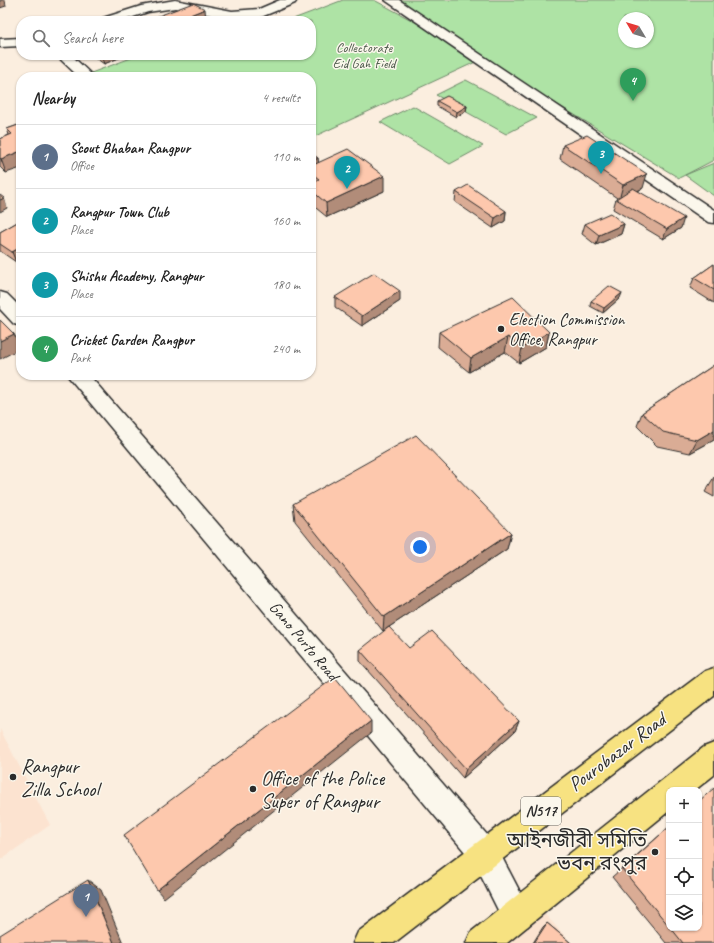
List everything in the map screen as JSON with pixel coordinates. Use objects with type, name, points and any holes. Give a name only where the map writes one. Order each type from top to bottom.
[{"type":"highway","name":"Pourobazar Road","points":[[369,943],[714,680]]},
{"type":"highway","points":[[677,787],[712,763]]},
{"type":"highway","points":[[482,943],[666,795]]},
{"type":"street","points":[[124,16],[146,9],[175,4],[232,15],[261,12],[291,0]]},
{"type":"street","points":[[391,0],[714,218]]},
{"type":"street","points":[[0,44],[16,42]]},
{"type":"street","points":[[68,60],[82,72]]},
{"type":"street","points":[[0,298],[16,313]]},
{"type":"street","name":"Gano Purto Road","points":[[81,380],[485,854],[518,915]]},
{"type":"shaded area","name":"Rangpur Zilla School","points":[[0,729],[50,825],[0,860]]},
{"type":"shaded area","points":[[539,908],[566,937],[561,943],[507,943]]},
{"type":"green space","name":"Collectorate Eid Gah Field","points":[[343,0],[374,0],[462,47],[386,0],[714,0],[714,160],[679,178],[482,59],[316,136],[316,72],[94,72],[126,60],[316,60],[316,16],[301,16]]},
{"type":"green space","points":[[466,80],[537,118],[506,134],[436,95]]},
{"type":"green space","points":[[413,106],[483,146],[450,164],[380,122]]},
{"type":"green space","points":[[714,163],[714,196],[685,175]]},
{"type":"building","points":[[193,3],[205,9],[188,16],[158,16]]},
{"type":"building","points":[[447,96],[467,106],[457,112],[437,101]]},
{"type":"building","points":[[16,126],[16,153],[1,159],[0,139],[12,134],[7,129]]},
{"type":"building","points":[[587,135],[647,174],[623,185],[563,145]]},
{"type":"building","points":[[348,149],[384,176],[326,203],[316,194],[316,180],[319,179],[316,177],[316,164]]},
{"type":"building","points":[[468,185],[506,211],[495,218],[456,192]]},
{"type":"building","points":[[633,188],[684,218],[667,229],[616,199]]},
{"type":"building","points":[[610,213],[624,224],[599,235],[585,224]]},
{"type":"building","points":[[16,223],[16,250],[12,252],[0,244],[0,232]]},
{"type":"building","points":[[714,264],[714,290],[694,278]]},
{"type":"building","points":[[374,273],[400,291],[362,316],[335,297]]},
{"type":"building","points":[[609,286],[622,293],[604,308],[591,301]]},
{"type":"building","points":[[513,297],[549,332],[522,348],[508,337],[471,358],[439,332]]},
{"type":"building","points":[[0,320],[14,334],[0,341]]},
{"type":"building","points":[[714,365],[714,430],[697,440],[663,432],[642,413]]},
{"type":"building","points":[[416,435],[511,533],[384,617],[293,504]]},
{"type":"building","points":[[389,627],[409,648],[432,631],[519,721],[466,769],[360,650]]},
{"type":"building","name":"Office of the Police Super of Rangpur","points":[[335,677],[371,721],[157,890],[124,835]]},
{"type":"building","points":[[714,788],[714,943],[683,943],[673,931],[702,931],[702,798]]},
{"type":"building","points":[[666,830],[666,922],[622,869]]},
{"type":"building","points":[[88,880],[114,943],[0,943],[0,935]]},
{"type":"building","points":[[547,923],[571,943],[534,943]]},
{"type":"place","name":"Cricket Garden Rangpur","points":[[633,101]]},
{"type":"place","name":"Shishu Academy, Rangpur","points":[[601,174]]},
{"type":"place","name":"Rangpur Town Club","points":[[347,189]]},
{"type":"place","name":"Election Commission Office, Rangpur","points":[[501,329]]},
{"type":"place","name":"Rangpur Zilla School","points":[[13,777]]},
{"type":"place","name":"Office of the Police Super of Rangpur","points":[[253,789]]},
{"type":"place","name":"আইনজীবী সমিতি ভবন রংপুর","points":[[655,852]]},
{"type":"place","name":"Scout Bhaban Rangpur","points":[[86,917]]}]
